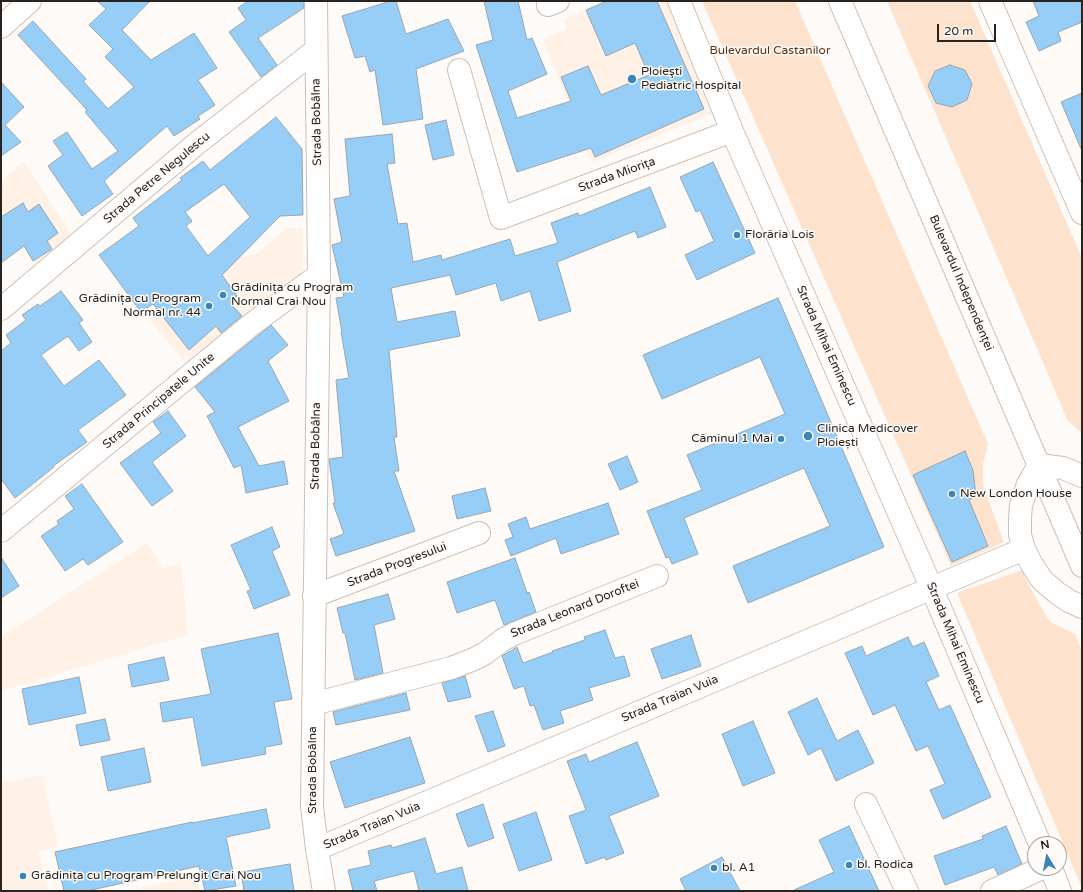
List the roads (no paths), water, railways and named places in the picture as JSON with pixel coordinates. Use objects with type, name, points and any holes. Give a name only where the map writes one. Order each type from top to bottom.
[{"type":"street","points":[[1,27],[30,1]]},
{"type":"street","name":"Strada Bobâlna","points":[[316,1],[319,275],[312,806],[324,891]]},
{"type":"street","name":"Strada Mihai Eminescu","points":[[679,1],[732,131],[932,589],[1037,836]]},
{"type":"street","name":"Bulevardul Independenței","points":[[840,1],[1082,566]]},
{"type":"street","points":[[990,1],[1082,213]]},
{"type":"street","name":"Strada Petre Negulescu","points":[[1,310],[196,144],[316,50]]},
{"type":"street","name":"Strada Miorița","points":[[459,70],[501,218],[732,131]]},
{"type":"street","name":"Strada Principatele Unite","points":[[1,531],[246,329],[319,275]]},
{"type":"street","points":[[1082,476],[1063,468],[1038,465],[1028,484],[1021,505],[1020,535],[1024,549],[1031,564],[1042,580],[1057,593],[1082,607]]},
{"type":"street","name":"Strada Progresului","points":[[314,596],[479,533]]},
{"type":"street","name":"Strada Traian Vuia","points":[[317,849],[1024,549]]},
{"type":"street","name":"Strada Leonard Doroftei","points":[[313,704],[451,668],[484,654],[504,639],[514,634],[657,576]]},
{"type":"street","points":[[866,804],[907,891]]},
{"type":"street","points":[[992,891],[1027,875]]},
{"type":"street","points":[[1054,876],[1060,891]]},
{"type":"place","name":"Ploieşti Pediatric Hospital","points":[[632,79]]},
{"type":"place","name":"Florăria Lois","points":[[737,235]]},
{"type":"place","name":"Grădinița cu Program Normal Crai Nou","points":[[223,295]]},
{"type":"place","name":"Grădinița cu Program Normal nr. 44","points":[[209,306]]},
{"type":"place","name":"Clinica Medicover Ploiești","points":[[808,436]]},
{"type":"place","name":"Căminul 1 Mai","points":[[781,439]]},
{"type":"place","name":"New London House","points":[[952,494]]},
{"type":"place","name":"bl. Rodica","points":[[849,865]]},
{"type":"place","name":"bl. A1","points":[[714,868]]},
{"type":"place","name":"Grădinița cu Program Prelungit Crai Nou","points":[[23,876]]},
{"type":"park label","name":"Bulevardul Castanilor","points":[[770,51]]}]
